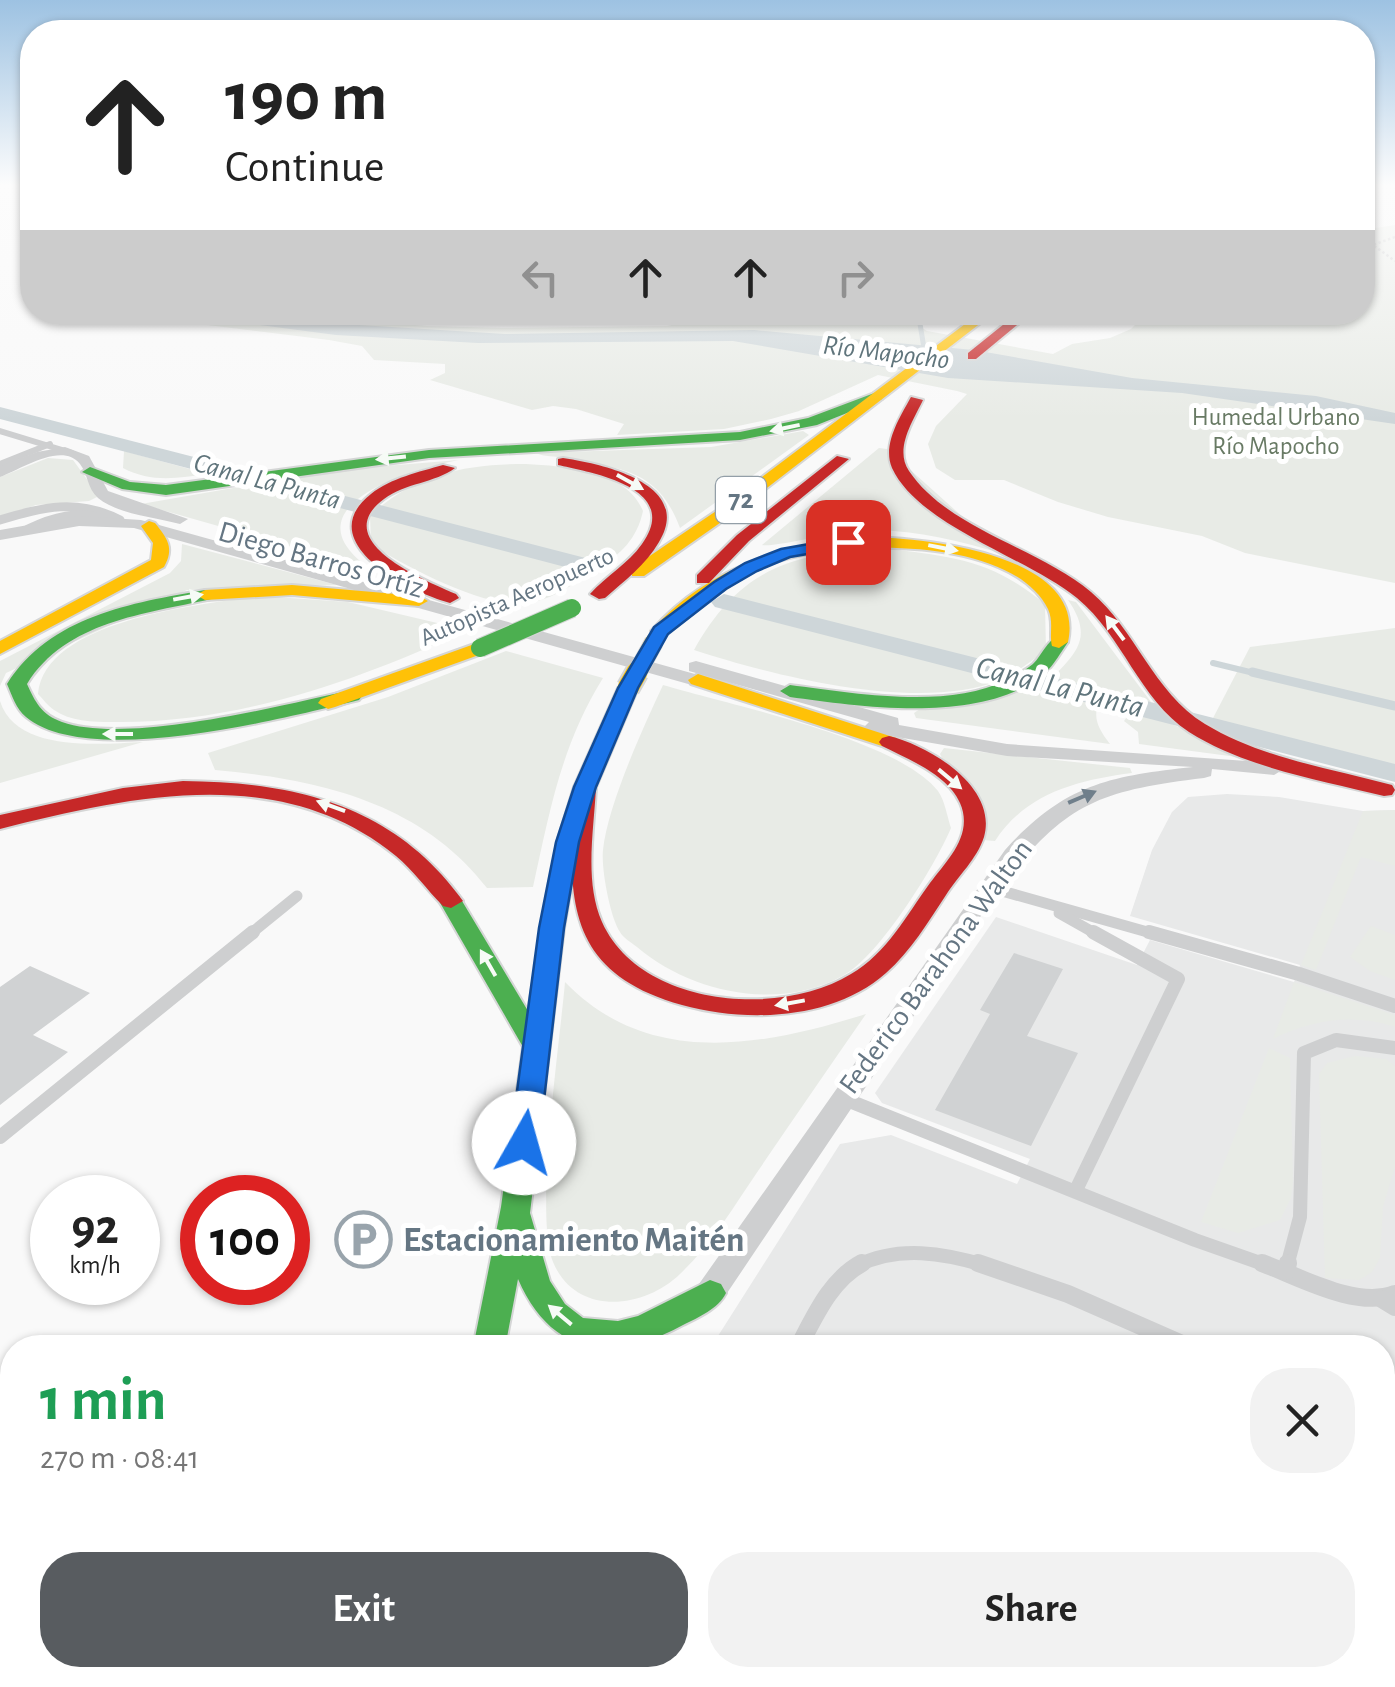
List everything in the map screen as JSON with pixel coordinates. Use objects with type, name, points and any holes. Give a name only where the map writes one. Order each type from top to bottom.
[{"type":"highway","name":"Autopista Aeropuerto","points":[[148,754],[352,696],[572,608],[668,555],[883,392],[985,325]]},
{"type":"highway","name":"Autopista Aeropuerto","points":[[491,1335],[516,1207],[557,892],[585,787],[628,688],[658,636],[743,538],[932,388],[986,325]]},
{"type":"highway","points":[[932,388],[897,443],[896,460],[902,472],[945,508],[1086,596],[1115,627],[1170,708],[1210,734],[1390,792]]},
{"type":"highway","points":[[90,472],[127,486],[152,490],[429,454],[740,436],[812,422],[883,392]]},
{"type":"highway","points":[[450,598],[396,574],[369,553],[357,535],[366,509],[418,476],[492,461],[557,461],[620,476],[642,488],[656,502],[659,526],[645,550],[599,594]]},
{"type":"highway","points":[[0,648],[158,563],[164,552],[162,542],[149,526]]},
{"type":"highway","points":[[658,636],[720,586],[751,567],[786,553],[848,542],[915,543],[997,563],[1048,595],[1060,616],[1061,637],[1037,670],[1008,685],[969,696],[915,701],[775,689]]},
{"type":"highway","points":[[352,696],[152,733],[108,735],[69,730],[39,719],[21,702],[17,684],[30,660],[64,637],[115,616],[177,598],[289,588],[419,601]]},
{"type":"highway","points":[[585,787],[590,921],[605,950],[644,981],[700,1000],[764,1007],[836,991],[867,975],[888,956],[944,884],[973,837],[976,821],[964,792],[949,776],[902,749],[698,680]]},
{"type":"highway","points":[[0,822],[91,796],[184,784],[270,790],[344,811],[394,839],[436,882],[456,908],[537,1048]]},
{"type":"highway","points":[[516,1207],[534,1282],[543,1300],[577,1328],[600,1335],[638,1334],[672,1319],[710,1293]]},
{"type":"highway","points":[[682,1334],[710,1293]]},
{"type":"street","points":[[0,468],[40,456],[72,453]]},
{"type":"street","name":"Diego Barros Ortíz","points":[[72,453],[84,460],[100,491],[115,500],[450,598],[907,725],[1132,758]]},
{"type":"street","name":"Diego Barros Ortíz","points":[[0,535],[114,520],[149,526],[848,721],[952,743],[1057,755],[1244,764],[1390,792]]},
{"type":"street","name":"Federico Barahona Walton","points":[[710,1293],[988,887],[1044,819],[1079,796],[1124,784],[1205,772],[1307,774]]},
{"type":"lane","points":[[0,431],[72,453]]},
{"type":"lane","points":[[0,468],[50,444]]},
{"type":"lane","points":[[0,520],[80,503],[98,507],[114,520]]},
{"type":"lane","points":[[988,887],[1298,974],[1395,1006]]},
{"type":"lane","points":[[0,1136],[297,896]]},
{"type":"lane","points":[[1039,902],[1178,979],[1076,1190]]},
{"type":"lane","points":[[1286,1271],[1300,1217],[1304,1054],[1317,1044],[1342,1040],[1370,1040],[1395,1048]]},
{"type":"lane","points":[[842,1098],[1195,1240],[1361,1298],[1391,1300]]},
{"type":"lane","points":[[806,1335],[850,1268],[882,1253],[910,1250],[966,1257],[1159,1335]]},
{"type":"shaded area","points":[[1188,797],[1279,797],[1363,811],[1395,810],[1395,1335],[719,1335],[840,1144],[891,1135],[1017,1184],[1030,1159],[882,1103],[875,1093],[996,917],[1137,965],[1150,940],[1294,982],[1300,965],[1130,916],[1152,850],[1172,812]]},
{"type":"green space","name":"Humedal Urbano Río Mapocho","points":[[1375,263],[1395,263],[1395,583],[1245,553],[1202,536],[1108,517],[1004,480],[955,480],[936,468],[928,444],[936,426],[967,394],[957,391],[878,375],[799,411],[771,419],[724,429],[617,435],[624,424],[576,409],[553,406],[532,410],[430,380],[445,373],[445,364],[374,360],[362,346],[207,325],[918,325],[927,331],[1053,354],[1072,344],[1110,338],[1135,325],[1375,325]]},
{"type":"green space","points":[[803,431],[809,435],[680,528],[661,494],[636,475],[536,453],[711,447]]},
{"type":"green space","points":[[879,448],[887,449],[1004,554],[893,531],[855,531],[762,545]]},
{"type":"green space","points":[[124,451],[208,474],[165,478],[133,473],[123,468]]},
{"type":"green space","points":[[48,458],[73,460],[99,496],[89,501],[36,505],[0,517],[0,477]]},
{"type":"green space","points":[[459,460],[385,483],[347,511],[340,528],[348,548],[372,570],[141,504],[336,470]]},
{"type":"green space","points":[[526,464],[593,473],[623,487],[643,511],[627,545],[573,585],[546,598],[511,603],[469,593],[371,545],[370,516],[404,490],[462,469]]},
{"type":"green space","points":[[182,544],[337,585],[187,590],[6,673],[0,686],[0,661],[170,573],[181,561]]},
{"type":"green space","points":[[882,548],[969,562],[1006,577],[1045,604],[1046,651],[1000,680],[930,693],[889,692],[805,680],[694,650],[730,600],[772,570],[821,555]]},
{"type":"green space","points":[[261,596],[348,602],[467,630],[342,681],[210,715],[86,721],[61,714],[38,694],[47,669],[68,648],[96,632],[167,611]]},
{"type":"green space","points":[[1068,600],[1076,602],[1151,702],[1144,712],[1252,759],[1139,744],[1138,732],[1124,721],[1139,700],[1106,690],[1096,717],[1110,744],[916,718],[914,713],[920,709],[1028,690],[1040,693],[1080,641],[1081,629]]},
{"type":"green space","points":[[1395,628],[1395,767],[1212,720],[1250,647]]},
{"type":"green space","points":[[506,651],[603,678],[567,754],[533,887],[487,888],[461,859],[399,815],[328,789],[215,770],[208,753],[388,697]]},
{"type":"green space","points":[[663,685],[851,740],[917,772],[938,791],[951,828],[943,844],[889,930],[844,975],[792,993],[737,992],[683,976],[659,963],[620,932],[605,880],[606,831],[627,766]]},
{"type":"green space","points":[[0,701],[9,718],[23,730],[41,737],[84,744],[143,742],[0,783]]},
{"type":"green space","points":[[944,748],[1130,768],[1132,773],[1055,792],[1022,811],[995,841],[983,840],[940,754]]},
{"type":"green space","points":[[1395,810],[1395,866],[1361,857],[1316,970],[1301,965],[1363,811]]},
{"type":"green space","points":[[1371,926],[1395,935],[1395,980],[1370,971],[1350,957]]},
{"type":"green space","points":[[565,982],[598,1010],[633,1028],[670,1039],[748,1041],[788,1035],[866,1014],[702,1250],[665,1286],[630,1300],[612,1302],[577,1292],[553,1262],[548,1239],[547,1169]]},
{"type":"green space","points":[[1294,982],[1395,1015],[1395,1027],[1364,1020],[1332,1021],[1302,1027],[1273,1039]]},
{"type":"green space","points":[[1269,1048],[1290,1058],[1291,1198],[1280,1220],[1238,1233],[1201,1222]]},
{"type":"green space","points":[[1355,1056],[1386,1059],[1395,1066],[1395,1166],[1383,1207],[1380,1258],[1372,1272],[1359,1280],[1325,1278],[1319,1074],[1327,1063]]},
{"type":"water","name":"Río Mapocho","points":[[259,325],[360,325],[505,334],[754,330],[974,350],[1132,378],[1316,396],[1395,413],[1395,424],[1182,393],[948,378],[733,341],[478,343],[336,335]]},
{"type":"building","points":[[1014,953],[1063,969],[1027,1036],[1078,1053],[1031,1146],[935,1110],[990,1014],[980,1010]]},
{"type":"building","points":[[30,966],[90,993],[33,1035],[68,1052],[0,1105],[0,987]]},
{"type":"waterway","name":"Río Mapocho","points":[[920,325],[925,354]]},
{"type":"waterway","name":"Canal La Punta","points":[[0,413],[592,567]]},
{"type":"waterway","name":"Canal La Punta","points":[[724,602],[1395,773]]},
{"type":"waterway","points":[[1213,663],[1262,675]]},
{"type":"waterway","points":[[1252,672],[1395,706]]},
{"type":"traffic: fast","points":[[90,472],[127,486],[166,490],[429,454],[740,436],[812,422],[877,396]]},
{"type":"traffic: fast","points":[[205,595],[99,621],[49,646],[30,663],[17,684],[29,709],[55,727],[91,733],[136,733],[235,720],[352,696]]},
{"type":"traffic: fast","points":[[480,648],[572,608]]},
{"type":"traffic: fast","points":[[790,691],[897,702],[976,696],[1010,686],[1039,668],[1059,642]]},
{"type":"traffic: fast","points":[[491,1335],[516,1207],[552,928],[568,842],[585,787],[628,688]]},
{"type":"traffic: fast","points":[[451,901],[537,1048]]},
{"type":"traffic: fast","points":[[520,1222],[538,1289],[554,1314],[573,1328],[595,1335],[642,1329],[710,1293]]},
{"type":"traffic: slow","points":[[638,572],[731,508],[972,325]]},
{"type":"traffic: slow","points":[[0,648],[158,563],[162,548],[149,526]]},
{"type":"traffic: slow","points":[[660,631],[725,581],[768,559],[835,544],[913,543],[988,558],[1020,573],[1045,593],[1057,610],[1061,622],[1059,642]]},
{"type":"traffic: slow","points":[[205,595],[292,590],[419,601]]},
{"type":"traffic: slow","points":[[628,688],[654,642]]},
{"type":"traffic: slow","points":[[328,703],[480,648]]},
{"type":"traffic: slow","points":[[698,680],[889,742]]},
{"type":"traffic: jam","points":[[972,356],[1011,325]]},
{"type":"traffic: jam","points":[[916,400],[896,454],[901,471],[916,490],[960,523],[1084,595],[1114,627],[1178,714],[1240,749],[1384,790]]},
{"type":"traffic: jam","points":[[703,579],[743,538],[842,459]]},
{"type":"traffic: jam","points":[[563,462],[615,474],[647,492],[657,504],[660,520],[649,546],[599,594]]},
{"type":"traffic: jam","points":[[448,468],[406,481],[377,496],[362,513],[359,530],[367,548],[385,565],[450,598]]},
{"type":"traffic: jam","points":[[585,787],[583,892],[591,924],[610,954],[636,977],[668,993],[704,1003],[780,1005],[816,999],[848,987],[877,968],[911,930],[971,842],[975,819],[962,789],[934,766],[889,742]]},
{"type":"traffic: jam","points":[[0,822],[123,795],[183,788],[243,788],[300,797],[354,818],[405,852],[451,901]]},
{"type":"place","name":"Estacionamiento Maitén","points":[[364,1240]]},
{"type":"route","points":[[524,1143],[557,892],[568,842],[585,787],[628,688],[660,631],[720,586],[751,567],[786,553],[848,542]]}]
